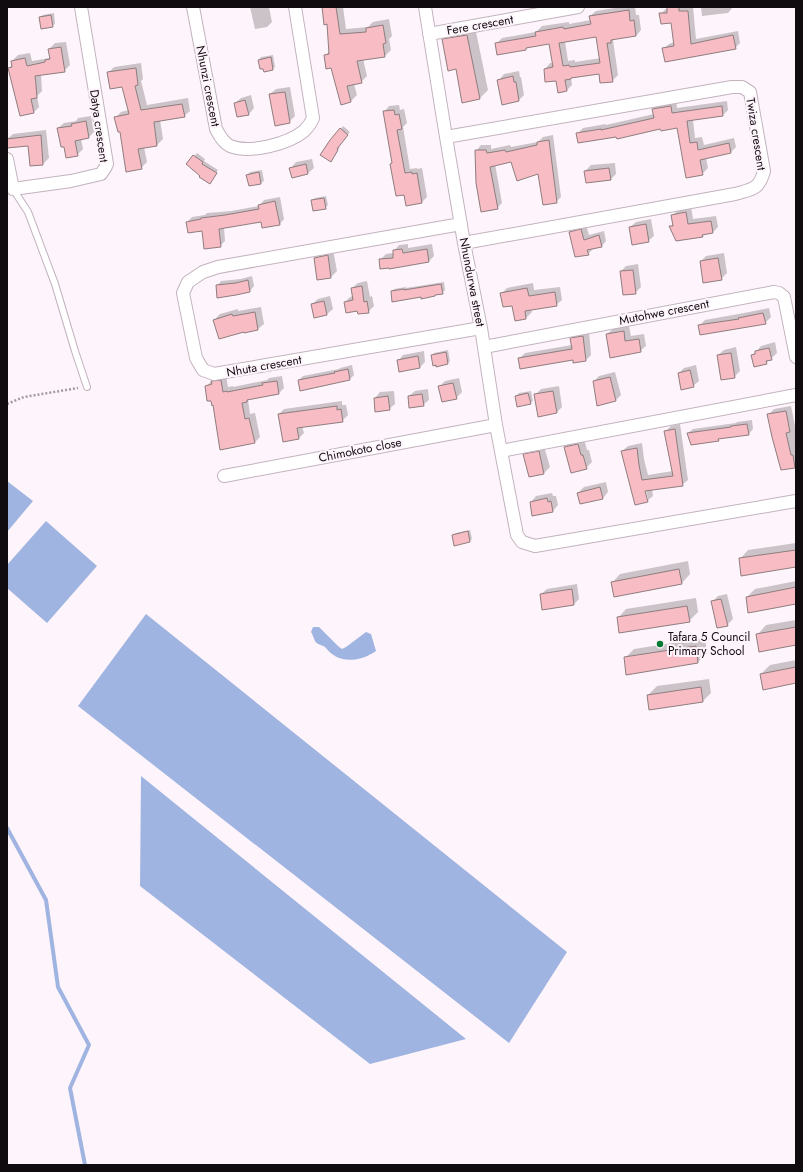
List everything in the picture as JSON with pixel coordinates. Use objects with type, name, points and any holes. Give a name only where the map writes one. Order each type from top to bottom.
[{"type":"street","name":"Datya crescent","points":[[13,189],[71,181],[101,174],[107,164],[81,7]]},
{"type":"street","name":"Nhunzi crescent","points":[[193,7],[216,129],[220,137],[229,145],[243,149],[258,148],[286,141],[304,131],[313,118],[295,7]]},
{"type":"street","name":"Nhundurwa street","points":[[425,7],[464,243],[481,328],[496,425],[517,535],[522,542],[535,546],[796,501]]},
{"type":"street","name":"Fere crescent","points":[[429,34],[578,7]]},
{"type":"street","name":"Twiza crescent","points":[[446,137],[732,87],[742,87],[750,92],[764,171],[762,180],[754,188],[735,194],[464,243]]},
{"type":"street","points":[[7,159],[13,189]]},
{"type":"street","name":"Nhuta crescent","points":[[461,224],[218,267],[203,272],[188,282],[183,293],[196,358],[203,370],[214,374],[481,328]]},
{"type":"street","name":"Mutohwe crescent","points":[[484,347],[774,292],[779,293],[784,297],[796,357]]},
{"type":"street","points":[[501,451],[796,395]]},
{"type":"street","name":"Chimokoto close","points":[[224,476],[496,425]]},
{"type":"lane","points":[[13,189],[28,212],[55,284],[87,387]]},
{"type":"path","points":[[7,404],[24,397],[87,387]]},
{"type":"water","points":[[7,481],[33,501],[7,532]]},
{"type":"water","points":[[46,521],[97,566],[47,623],[7,588],[7,565]]},
{"type":"water","points":[[146,614],[567,952],[509,1043],[78,706]]},
{"type":"water","points":[[313,627],[319,627],[342,649],[366,632],[371,634],[376,651],[365,657],[354,660],[337,657],[316,642],[311,632]]},
{"type":"water","points":[[141,776],[466,1039],[370,1064],[140,886]]},
{"type":"building","points":[[322,7],[336,7],[340,34],[366,32],[366,28],[383,25],[386,43],[383,44],[385,57],[357,61],[362,83],[347,86],[351,102],[341,105],[331,68],[326,69],[324,55],[329,54],[327,24],[324,25]]},
{"type":"building","points":[[667,7],[679,7],[679,11],[688,11],[691,44],[733,35],[736,49],[665,62],[662,48],[674,46],[671,23],[661,24],[659,13],[667,13]]},
{"type":"building","points":[[629,10],[630,21],[634,20],[636,36],[611,40],[611,43],[607,43],[613,82],[600,83],[599,74],[571,78],[565,80],[567,91],[558,93],[556,81],[545,82],[544,69],[553,67],[549,44],[497,55],[495,43],[536,36],[535,32],[591,24],[589,16]],"holes":[[[596,37],[600,63],[570,67],[569,65],[563,66],[559,43]]]},
{"type":"building","points":[[51,15],[53,27],[41,29],[39,17]]},
{"type":"building","points":[[467,35],[480,99],[462,103],[456,69],[448,71],[442,39]]},
{"type":"building","points":[[61,47],[65,72],[35,76],[37,98],[31,99],[34,113],[20,116],[8,68],[12,67],[11,61],[25,58],[27,66],[45,62],[45,60],[50,59],[48,49]]},
{"type":"building","points":[[271,57],[273,70],[264,72],[263,69],[260,69],[258,60]]},
{"type":"building","points":[[136,68],[138,85],[135,86],[141,110],[182,104],[185,117],[154,122],[157,146],[138,149],[142,169],[126,172],[120,132],[118,132],[114,117],[129,114],[122,87],[110,89],[107,72]]},
{"type":"building","points":[[513,76],[514,82],[516,82],[519,101],[502,105],[497,80]]},
{"type":"building","points":[[285,92],[290,123],[275,126],[269,94]]},
{"type":"building","points":[[245,100],[249,115],[237,117],[234,103]]},
{"type":"building","points":[[671,106],[672,113],[722,106],[723,116],[687,121],[690,143],[697,142],[698,150],[729,143],[731,153],[700,160],[703,175],[686,178],[677,128],[661,131],[660,129],[617,139],[616,137],[578,143],[576,133],[601,130],[654,118],[652,109]]},
{"type":"building","points":[[394,110],[395,115],[399,114],[402,129],[397,130],[405,173],[417,173],[422,203],[406,206],[404,195],[396,196],[383,111]]},
{"type":"building","points":[[86,121],[89,138],[75,141],[78,156],[66,158],[64,147],[61,147],[57,128],[72,126],[71,124]]},
{"type":"building","points":[[340,128],[348,135],[337,149],[338,150],[331,162],[320,155]]},
{"type":"building","points":[[41,135],[43,165],[30,166],[28,146],[7,148],[7,139]]},
{"type":"building","points":[[549,140],[557,203],[543,205],[538,174],[517,181],[511,162],[490,167],[498,209],[481,212],[476,183],[475,150],[486,150],[487,153],[505,150],[506,152],[537,145],[537,142]]},
{"type":"building","points":[[193,155],[203,162],[202,164],[217,173],[210,184],[199,177],[200,176],[186,164]]},
{"type":"building","points":[[306,164],[308,174],[292,178],[289,168]]},
{"type":"building","points":[[609,168],[611,180],[586,183],[584,171]]},
{"type":"building","points":[[259,172],[261,184],[249,186],[246,175]]},
{"type":"building","points":[[324,198],[326,209],[313,211],[311,200]]},
{"type":"building","points":[[275,201],[280,225],[262,228],[261,222],[219,229],[221,247],[204,249],[202,231],[188,233],[186,222],[201,218],[259,209],[258,205]]},
{"type":"building","points":[[686,212],[688,224],[711,221],[713,233],[702,235],[703,237],[676,241],[669,226],[673,226],[671,215]]},
{"type":"building","points":[[646,224],[649,242],[632,245],[629,227]]},
{"type":"building","points":[[581,229],[584,240],[599,235],[602,247],[587,250],[589,255],[575,257],[569,232]]},
{"type":"building","points":[[402,249],[403,253],[427,249],[429,262],[389,269],[380,269],[379,259],[393,258],[393,250]]},
{"type":"building","points":[[328,255],[331,278],[317,280],[314,258]]},
{"type":"building","points":[[718,258],[722,280],[703,283],[700,261]]},
{"type":"building","points":[[633,270],[636,294],[623,295],[620,271]]},
{"type":"building","points":[[248,280],[250,292],[217,298],[216,285]]},
{"type":"building","points":[[441,284],[443,294],[421,299],[421,297],[392,302],[391,291]]},
{"type":"building","points":[[362,286],[364,302],[367,301],[369,313],[358,314],[357,311],[346,313],[344,302],[353,300],[351,288]]},
{"type":"building","points":[[527,288],[529,296],[555,292],[557,306],[525,311],[526,319],[515,321],[512,306],[503,307],[500,293]]},
{"type":"building","points":[[324,301],[327,315],[314,318],[311,304]]},
{"type":"building","points":[[255,312],[258,330],[219,339],[213,320],[232,314],[233,316]]},
{"type":"building","points":[[763,313],[766,324],[700,335],[698,325],[739,319],[738,318]]},
{"type":"building","points":[[624,331],[625,341],[639,339],[641,352],[610,358],[606,334]]},
{"type":"building","points":[[583,336],[586,361],[573,363],[573,360],[520,369],[518,358],[572,349],[570,338]]},
{"type":"building","points":[[769,348],[772,360],[766,361],[767,364],[754,367],[751,355],[755,354],[755,351]]},
{"type":"building","points":[[446,352],[448,364],[436,367],[436,365],[433,366],[431,355]]},
{"type":"building","points":[[731,353],[735,378],[721,380],[717,355]]},
{"type":"building","points":[[418,356],[420,368],[399,372],[397,360]]},
{"type":"building","points":[[348,369],[350,380],[300,391],[298,380]]},
{"type":"building","points":[[690,370],[694,387],[681,390],[678,373]]},
{"type":"building","points":[[610,377],[616,401],[597,406],[593,381]]},
{"type":"building","points":[[221,380],[223,392],[277,381],[279,394],[247,400],[247,402],[242,403],[245,419],[249,418],[255,443],[220,450],[213,405],[212,406],[211,401],[207,401],[205,386],[212,384],[211,381]]},
{"type":"building","points":[[453,383],[457,399],[442,402],[438,386]]},
{"type":"building","points":[[553,391],[557,413],[538,417],[534,394]]},
{"type":"building","points":[[528,393],[531,404],[517,407],[515,396]]},
{"type":"building","points":[[422,394],[424,406],[409,408],[408,396]]},
{"type":"building","points":[[388,396],[390,410],[375,412],[374,398]]},
{"type":"building","points":[[337,406],[337,410],[341,409],[343,422],[297,428],[299,439],[283,442],[278,414]]},
{"type":"building","points":[[786,411],[790,432],[786,433],[791,455],[793,455],[795,468],[781,470],[767,414]]},
{"type":"building","points":[[747,424],[749,435],[718,439],[719,441],[691,445],[687,433],[731,427]]},
{"type":"building","points":[[675,429],[683,486],[645,491],[648,502],[635,505],[621,451],[637,448],[642,480],[673,476],[664,431]]},
{"type":"building","points":[[578,444],[587,469],[571,473],[564,447]]},
{"type":"building","points":[[539,451],[544,474],[529,477],[523,454]]},
{"type":"building","points":[[600,487],[603,499],[580,504],[577,493]]},
{"type":"building","points":[[547,498],[548,502],[551,501],[553,512],[532,516],[530,502]]},
{"type":"building","points":[[468,531],[470,542],[454,546],[452,535]]},
{"type":"building","points":[[796,550],[796,567],[741,576],[739,558]]},
{"type":"building","points":[[679,569],[682,584],[614,597],[611,582]]},
{"type":"building","points":[[796,587],[796,604],[748,613],[746,597]]},
{"type":"building","points":[[572,589],[574,605],[542,610],[540,594]]},
{"type":"building","points":[[721,599],[728,626],[717,628],[711,601]]},
{"type":"building","points":[[687,606],[690,622],[619,633],[617,617]]},
{"type":"building","points":[[796,627],[796,645],[759,652],[756,634]]},
{"type":"building","points":[[696,646],[698,663],[626,675],[624,657]]},
{"type":"building","points":[[796,667],[796,683],[763,690],[760,674]]},
{"type":"building","points":[[701,687],[703,702],[649,710],[647,695]]},
{"type":"waterway","points":[[7,828],[46,900],[58,987],[89,1045],[70,1088],[85,1165]]},
{"type":"place","name":"Tafara 5 Council Primary School","points":[[660,644]]}]
